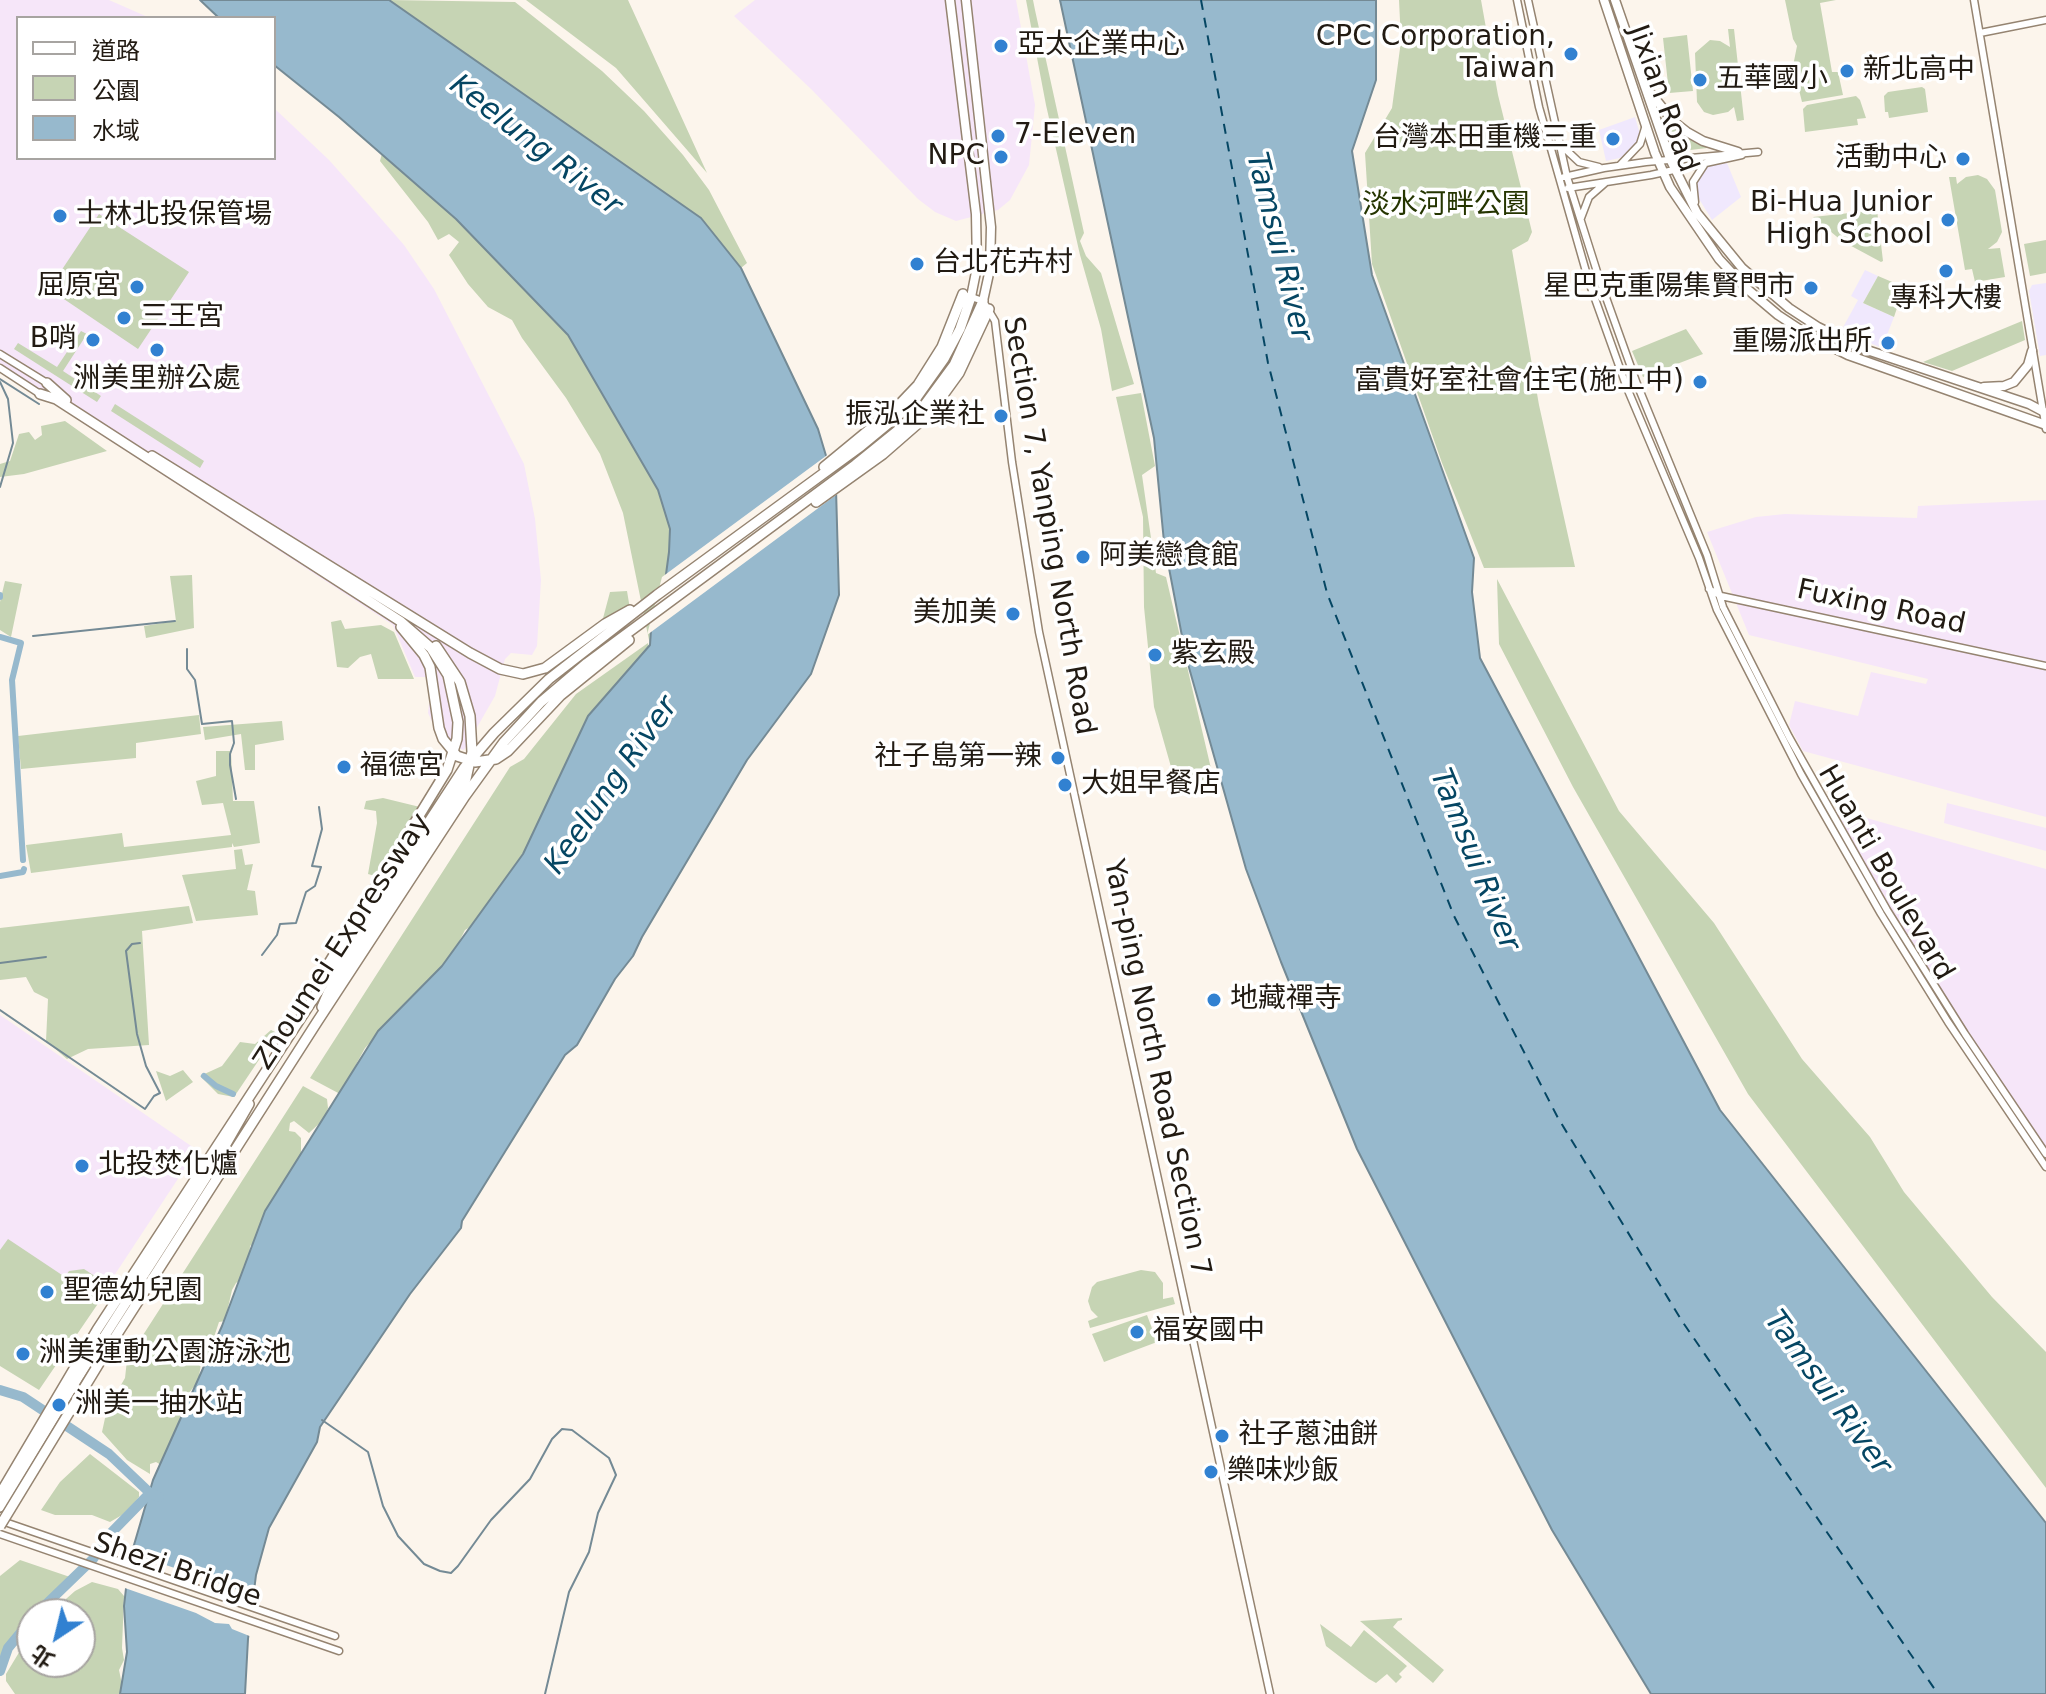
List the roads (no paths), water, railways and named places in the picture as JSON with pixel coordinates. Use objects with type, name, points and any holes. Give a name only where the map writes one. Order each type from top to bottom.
[{"type":"highway","name":"Zhoumei Expressway","points":[[0,1494],[78,1360],[429,817],[474,756],[525,700],[549,679],[814,479],[826,464],[898,406],[941,357],[960,329],[967,296]]},
{"type":"highway","name":"Zhoumei Expressway","points":[[0,1523],[263,1105],[473,784],[504,742],[541,702],[587,663],[783,520],[806,509],[908,435],[946,393],[986,305]]},
{"type":"highway","points":[[47,383],[67,402],[151,459]]},
{"type":"highway","points":[[40,394],[56,399],[390,609],[489,664],[523,674],[545,668],[605,624],[657,595]]},
{"type":"highway","points":[[390,609],[430,667],[439,728],[448,748],[466,760],[485,762],[508,751],[561,695],[691,588]]},
{"type":"highway","points":[[305,1009],[320,975],[440,784],[457,739],[458,722],[452,688],[441,662],[420,636],[390,609]]},
{"type":"highway","points":[[317,1022],[328,993],[466,779],[472,752],[470,716],[460,682],[428,637],[390,609]]},
{"type":"highway","points":[[0,1505],[13,1489],[79,1376],[214,1165],[243,1117],[262,1075]]},
{"type":"highway","points":[[214,1165],[263,1105]]},
{"type":"main road","name":"Section 7, Yanping North Road","points":[[950,0],[976,230],[977,267],[967,296]]},
{"type":"main road","name":"Section 7, Yanping North Road","points":[[966,0],[991,227],[986,305]]},
{"type":"main road","name":"Jixian Road","points":[[1604,0],[1663,172],[1691,220],[1719,259],[1756,296],[1810,336],[1848,355],[2046,426]]},
{"type":"main road","name":"Jixian Road","points":[[1615,0],[1670,159],[1697,213],[1751,277],[1818,327],[1883,357],[2044,412]]},
{"type":"main road","points":[[1642,81],[1660,106],[1687,132],[1703,141],[1738,152]]},
{"type":"main road","points":[[1975,387],[2004,386],[2014,382],[2028,365],[2032,351]]},
{"type":"street","name":"Huanti Boulevard","points":[[1517,0],[1539,107],[1561,190],[1627,388],[1699,558],[1717,610],[1769,714],[1948,1022],[2046,1167]]},
{"type":"street","name":"Huanti Boulevard","points":[[1528,0],[1567,177],[1637,384],[1723,607],[1850,854]]},
{"type":"street","points":[[1974,0],[2046,426]]},
{"type":"street","points":[[1980,33],[2046,20]]},
{"type":"street","points":[[1619,165],[1640,144],[1646,125]]},
{"type":"street","points":[[1560,143],[1579,162],[1604,168]]},
{"type":"street","points":[[1558,179],[1619,165],[1758,152],[1561,190]]},
{"type":"street","points":[[1697,213],[1693,182],[1706,163]]},
{"type":"street","points":[[1581,218],[1589,197],[1607,181]]},
{"type":"street","name":"Section 7, Yanping North Road","points":[[967,296],[986,305],[996,328],[1012,462],[1039,632],[1270,1694]]},
{"type":"street","points":[[0,354],[47,383]]},
{"type":"street","points":[[0,368],[40,394]]},
{"type":"street","points":[[1672,499],[1682,495]]},
{"type":"street","name":"Fuxing Road","points":[[1709,589],[1721,596],[2046,666]]},
{"type":"street","name":"Huanti Boulevard","points":[[1884,912],[2046,1154]]},
{"type":"street","name":"Shezi Bridge","points":[[0,1523],[335,1636]]},
{"type":"street","name":"Shezi Bridge","points":[[0,1534],[339,1651]]},
{"type":"water","name":"Keelung River","points":[[200,0],[389,0],[701,218],[741,268],[818,429],[836,489],[839,595],[811,674],[747,760],[633,956],[615,979],[577,1045],[565,1055],[462,1221],[461,1228],[410,1294],[320,1427],[317,1442],[269,1528],[256,1575],[245,1694],[120,1694],[127,1652],[124,1606],[129,1562],[153,1480],[222,1326],[265,1211],[378,1031],[442,966],[523,854],[588,716],[650,645],[651,630],[664,589],[669,552],[670,529],[658,490],[568,335],[456,219],[276,67],[276,16],[217,16]]},
{"type":"water","name":"Tamsui River","points":[[1060,0],[1376,0],[1376,80],[1352,151],[1372,275],[1474,558],[1472,592],[1480,658],[1720,1110],[2046,1523],[2046,1694],[1651,1694],[1552,1530],[1357,1149],[1246,869],[1186,657],[1164,542],[1154,438]]},
{"type":"waterway","points":[[0,379],[39,404]]},
{"type":"waterway","points":[[0,382],[8,399],[13,443],[0,487]]},
{"type":"waterway","points":[[33,636],[175,621]]},
{"type":"waterway","points":[[0,637],[21,643],[12,680],[23,860]]},
{"type":"waterway","points":[[187,649],[187,669],[195,680],[202,724],[232,721],[234,743],[230,765],[236,799]]},
{"type":"waterway","points":[[262,955],[277,935],[280,924],[296,923],[306,892],[315,886],[321,867],[312,866],[322,829],[319,807]]},
{"type":"waterway","points":[[0,876],[23,872],[24,869]]},
{"type":"waterway","points":[[0,1010],[145,1109],[160,1093],[146,1066],[137,1034],[126,951],[132,944],[140,943]]},
{"type":"waterway","points":[[0,963],[46,957]]},
{"type":"waterway","points":[[204,1076],[233,1094]]},
{"type":"waterway","points":[[0,1390],[23,1397],[109,1454],[150,1493],[159,1497]]},
{"type":"waterway","points":[[322,1420],[368,1452],[383,1506],[398,1536],[424,1564],[451,1573],[491,1520],[530,1479],[552,1439],[562,1429],[572,1430],[609,1458],[616,1475],[598,1513],[589,1552],[569,1592],[545,1694]]},
{"type":"waterway","points":[[53,1598],[93,1559],[110,1534],[150,1493]]},
{"type":"waterway","points":[[0,1671],[8,1648],[16,1638]]},
{"type":"place","name":"亞太企業中心","points":[[1001,46]]},
{"type":"place","name":"CPC Corporation, Taiwan","points":[[1571,54]]},
{"type":"place","name":"新北高中","points":[[1847,71]]},
{"type":"place","name":"五華國小","points":[[1700,80]]},
{"type":"place","name":"7-Eleven","points":[[998,136]]},
{"type":"place","name":"台灣本田重機三重","points":[[1613,139]]},
{"type":"place","name":"NPC","points":[[1001,157]]},
{"type":"place","name":"活動中心","points":[[1963,159]]},
{"type":"place","name":"士林北投保管場","points":[[60,216]]},
{"type":"place","name":"Bi-Hua Junior High School","points":[[1948,220]]},
{"type":"place","name":"台北花卉村","points":[[917,264]]},
{"type":"place","name":"專科大樓","points":[[1946,271]]},
{"type":"place","name":"屈原宮","points":[[137,287]]},
{"type":"place","name":"星巴克重陽集賢門市","points":[[1811,288]]},
{"type":"place","name":"三王宮","points":[[124,318]]},
{"type":"place","name":"B哨","points":[[93,340]]},
{"type":"place","name":"重陽派出所","points":[[1888,343]]},
{"type":"place","name":"洲美里辦公處","points":[[157,350]]},
{"type":"place","name":"富貴好室社會住宅(施工中)","points":[[1700,382]]},
{"type":"place","name":"振泓企業社","points":[[1001,416]]},
{"type":"place","name":"阿美戀食館","points":[[1083,557]]},
{"type":"place","name":"美加美","points":[[1013,614]]},
{"type":"place","name":"紫玄殿","points":[[1155,655]]},
{"type":"place","name":"社子島第一辣","points":[[1058,758]]},
{"type":"place","name":"福德宮","points":[[344,767]]},
{"type":"place","name":"大姐早餐店","points":[[1065,785]]},
{"type":"place","name":"地藏禪寺","points":[[1214,1000]]},
{"type":"place","name":"北投焚化爐","points":[[82,1166]]},
{"type":"place","name":"聖德幼兒園","points":[[47,1292]]},
{"type":"place","name":"福安國中","points":[[1137,1332]]},
{"type":"place","name":"洲美運動公園游泳池","points":[[23,1354]]},
{"type":"place","name":"洲美一抽水站","points":[[59,1405]]},
{"type":"place","name":"社子蔥油餅","points":[[1222,1436]]},
{"type":"place","name":"樂味炒飯","points":[[1211,1472]]},
{"type":"park label","name":"淡水河畔公園","points":[[1446,206]]}]
